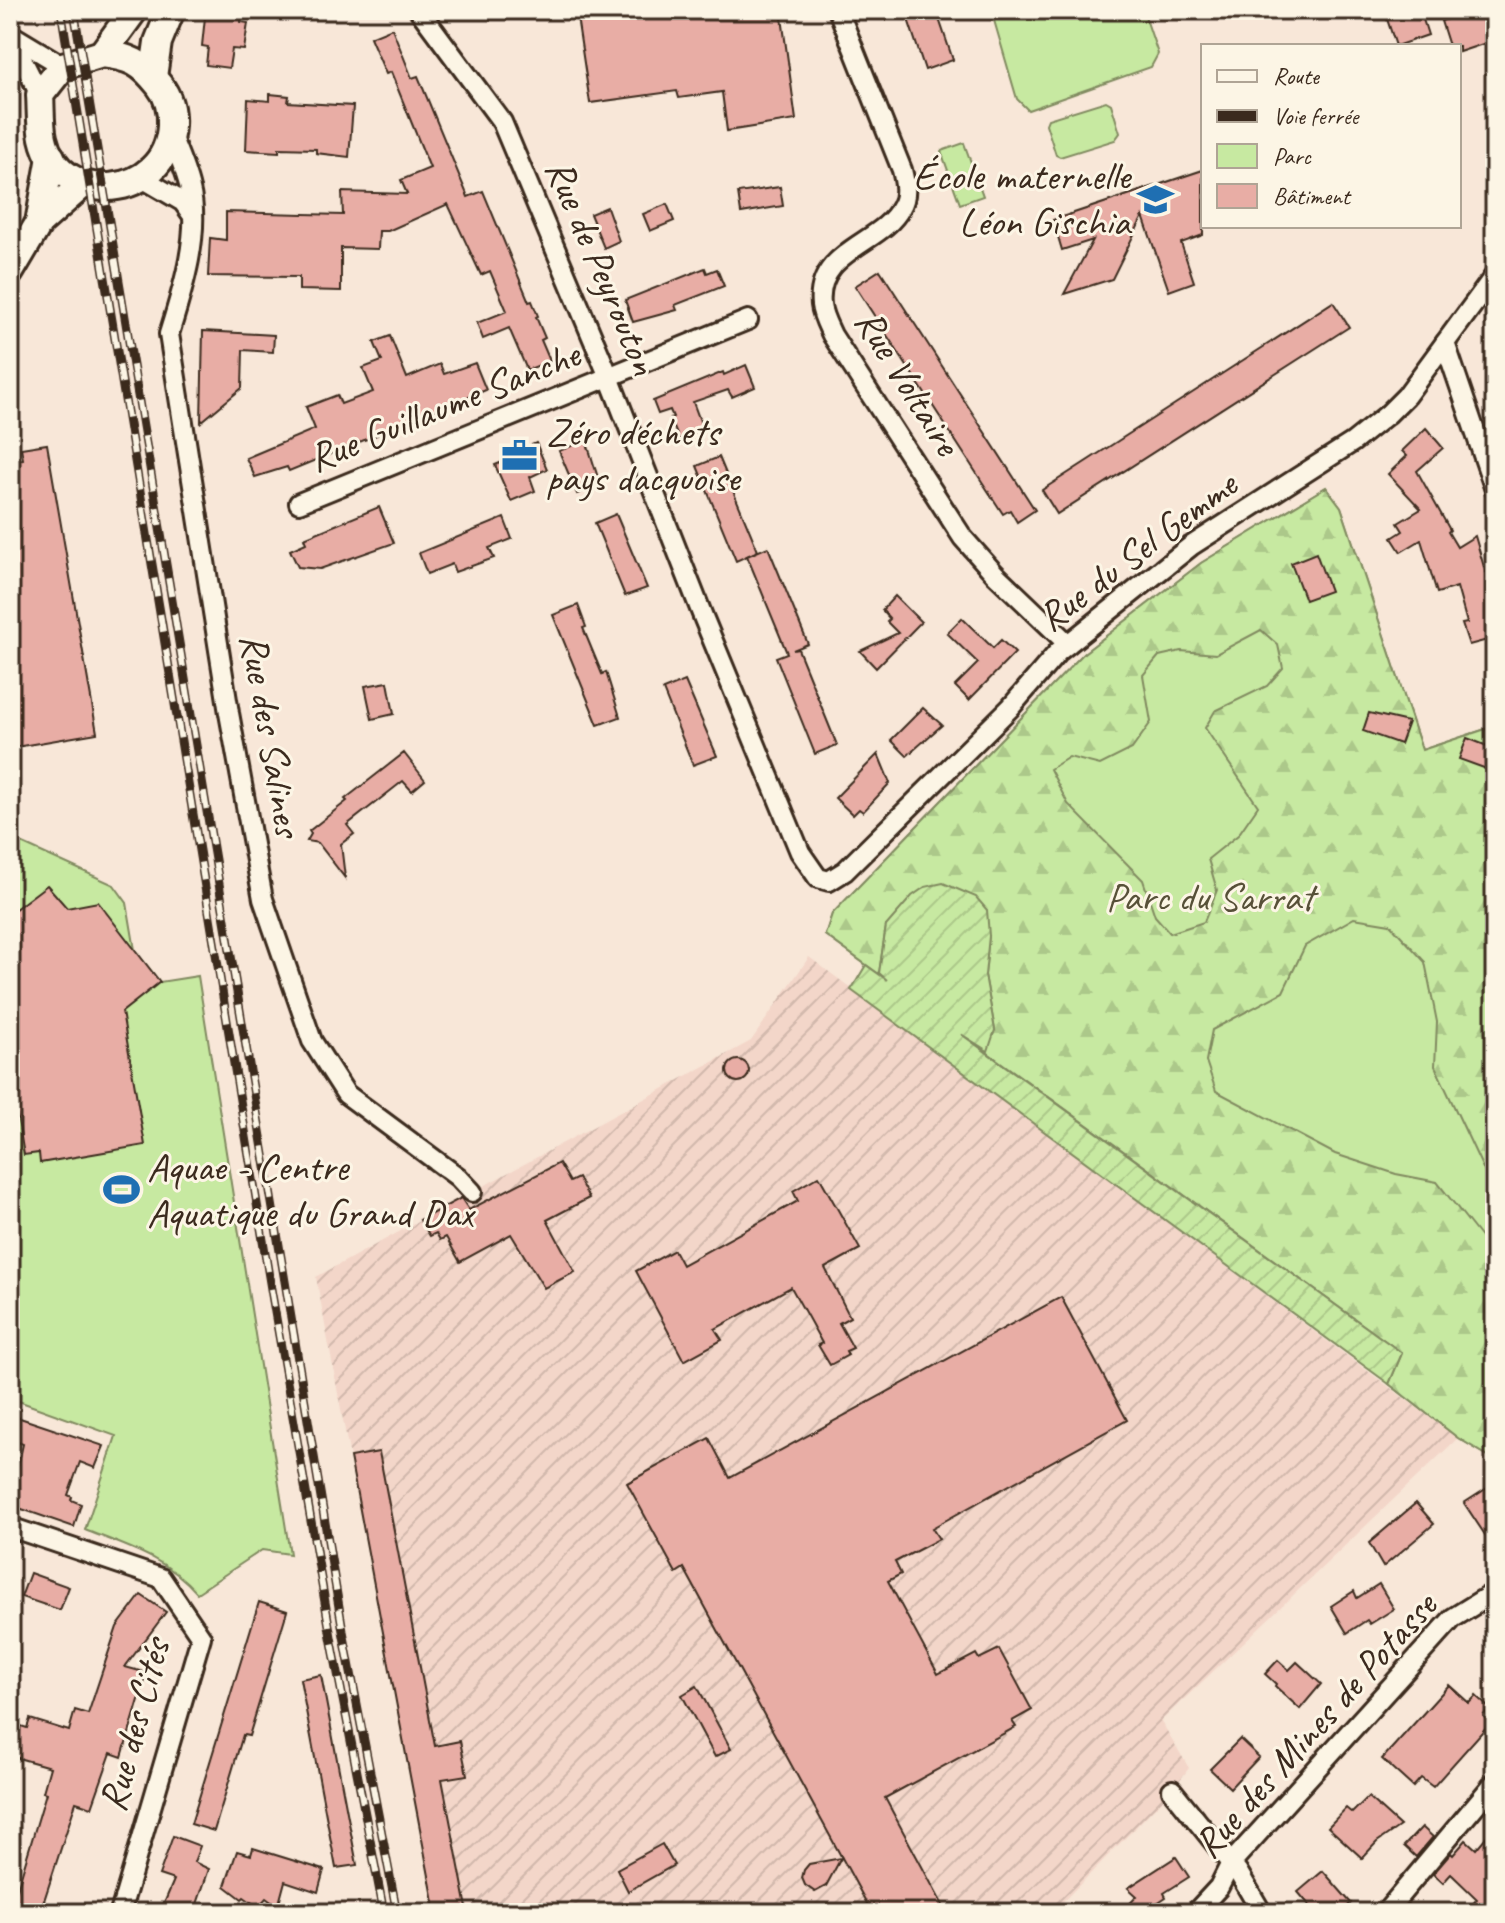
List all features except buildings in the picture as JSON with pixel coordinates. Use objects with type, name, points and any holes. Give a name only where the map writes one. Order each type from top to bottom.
[{"type":"main road","points":[[102,54],[134,10]]},
{"type":"main road","points":[[153,77],[158,42],[171,10]]},
{"type":"main road","points":[[102,54],[133,60],[145,67],[163,90],[169,105],[171,136],[160,160],[142,178],[114,186],[83,184],[59,168],[43,140],[40,95],[63,66],[102,54]]},
{"type":"main road","points":[[39,223],[51,157]]},
{"type":"main road","points":[[10,272],[39,223],[83,184]]},
{"type":"street","name":"Rue de Peyrouton","points":[[419,10],[502,122],[609,377],[800,852],[818,878]]},
{"type":"street","name":"Rue Voltaire","points":[[838,10],[902,170],[906,189],[901,207],[892,219],[830,268],[822,282],[821,307],[832,335],[963,538],[995,574],[1068,644]]},
{"type":"street","points":[[10,34],[63,66]]},
{"type":"street","points":[[10,34],[40,95]]},
{"type":"street","name":"Rue des Salines","points":[[171,136],[191,191],[193,216],[183,288],[169,334],[229,713],[263,899],[312,1041],[346,1094],[458,1177],[472,1192]]},
{"type":"street","points":[[142,178],[183,202],[193,216]]},
{"type":"street","name":"Rue du Sel Gemme","points":[[818,878],[829,881],[845,871],[1010,708],[1058,652],[1191,546],[1353,442],[1376,423],[1406,396],[1495,275]]},
{"type":"street","name":"Rue Guillaume Sanche","points":[[299,503],[748,320]]},
{"type":"street","points":[[1445,343],[1495,490]]},
{"type":"street","name":"Rue des Cités","points":[[10,1527],[161,1578],[201,1637],[120,1913]]},
{"type":"street","name":"Rue des Mines de Potasse","points":[[1195,1913],[1219,1887],[1231,1863],[1453,1618],[1495,1592]]},
{"type":"street","points":[[1385,1913],[1495,1782]]},
{"type":"street","points":[[1172,1790],[1231,1863],[1262,1913]]},
{"type":"shaded area","points":[[809,957],[1458,1438],[1161,1721],[1189,1768],[1172,1790],[1052,1913],[436,1913],[316,1277],[751,1041]]},
{"type":"green space","points":[[991,10],[1143,10],[1158,54],[1151,67],[1028,110],[1017,99]]},
{"type":"green space","points":[[1106,101],[1111,104],[1120,133],[1115,140],[1060,157],[1056,155],[1046,124],[1048,119]]},
{"type":"green space","points":[[964,143],[983,196],[960,204],[941,151]]},
{"type":"green space","name":"Parc du Sarrat","points":[[1326,487],[1341,507],[1422,750],[1495,726],[1495,954],[1491,956],[1495,967],[1495,1460],[1458,1438],[1389,1384],[1402,1353],[825,935],[832,914],[1084,653],[1201,563]]},
{"type":"green space","name":"Parc du Sarrat","points":[[1326,487],[1341,507],[1422,750],[1495,726],[1495,954],[1491,956],[1495,967],[1495,1194],[1435,1066],[1437,1022],[1425,962],[1390,924],[1354,918],[1305,946],[1283,992],[1212,1030],[1206,1061],[1216,1091],[1335,1154],[1396,1174],[1437,1182],[1483,1240],[1495,1238],[1495,1460],[1458,1438],[1389,1384],[1402,1353],[825,935],[832,914],[1084,653],[1201,563]],"holes":[[[1261,630],[1278,645],[1283,668],[1267,686],[1215,711],[1205,728],[1258,806],[1238,835],[1208,859],[1217,890],[1204,922],[1170,933],[1155,916],[1143,880],[1068,804],[1050,769],[1069,757],[1100,765],[1132,749],[1151,722],[1143,675],[1159,656],[1181,651],[1216,654]],[[886,926],[989,936],[985,975],[995,1030],[879,973]]]},
{"type":"green space","name":"Aquae - Centre Aquatique du Grand Dax","points":[[10,838],[114,885],[127,903],[135,950],[160,982],[198,976],[290,1554],[262,1550],[197,1593],[159,1562],[85,1530],[116,1436],[10,1398]]},
{"type":"green space","points":[[943,883],[976,897],[987,910],[989,936],[985,975],[995,1030],[988,1051],[961,1034],[1402,1353],[1389,1384],[851,990],[866,965],[887,980],[879,973],[886,926],[912,896],[925,887]]},
{"type":"railway","points":[[61,10],[271,1289],[331,1637],[384,1913]]},
{"type":"railway","points":[[74,10],[343,1631],[397,1913]]},
{"type":"place","name":"École maternelle Léon Gischia","points":[[1156,199]]},
{"type":"place","name":"Zéro déchets pays dacquoise","points":[[520,455]]},
{"type":"place","name":"Aquae - Centre Aquatique du Grand Dax","points":[[121,1190]]}]
